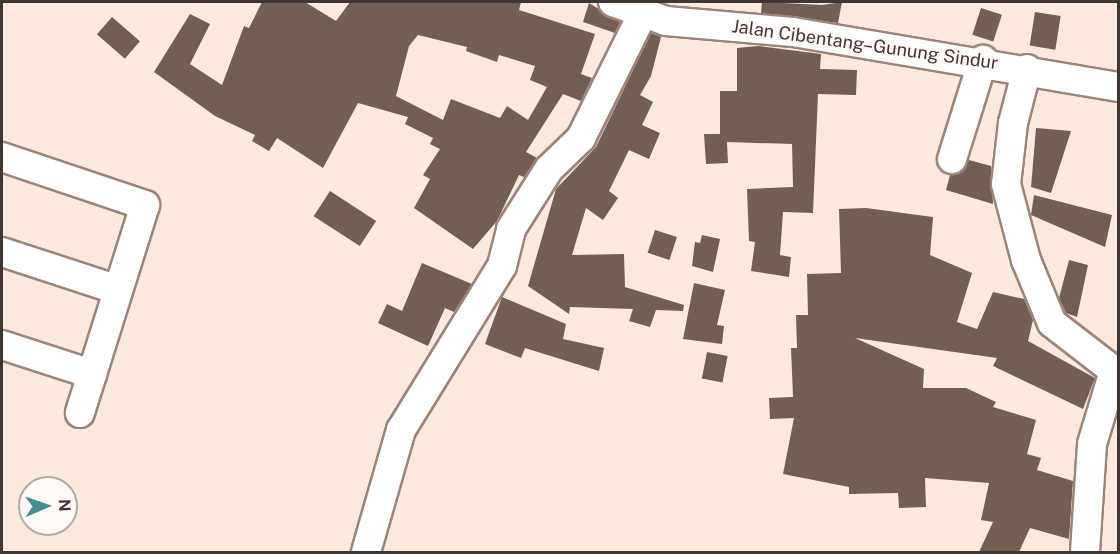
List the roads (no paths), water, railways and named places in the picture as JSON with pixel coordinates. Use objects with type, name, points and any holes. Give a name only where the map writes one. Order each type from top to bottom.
[{"type":"street","name":"Jalan Cibentang–Gunung Sindur","points":[[613,2],[642,15],[983,60],[1119,87]]},
{"type":"street","points":[[366,552],[401,430],[502,266],[511,229],[549,169],[581,138],[642,15]]},
{"type":"street","points":[[952,159],[983,60]]},
{"type":"street","points":[[1027,69],[1013,123],[1006,184],[1026,260],[1052,323],[1114,371],[1092,444],[1085,552]]},
{"type":"street","points":[[2,157],[145,205],[80,413]]},
{"type":"street","points":[[2,252],[118,290]]},
{"type":"street","points":[[2,345],[92,374]]}]
